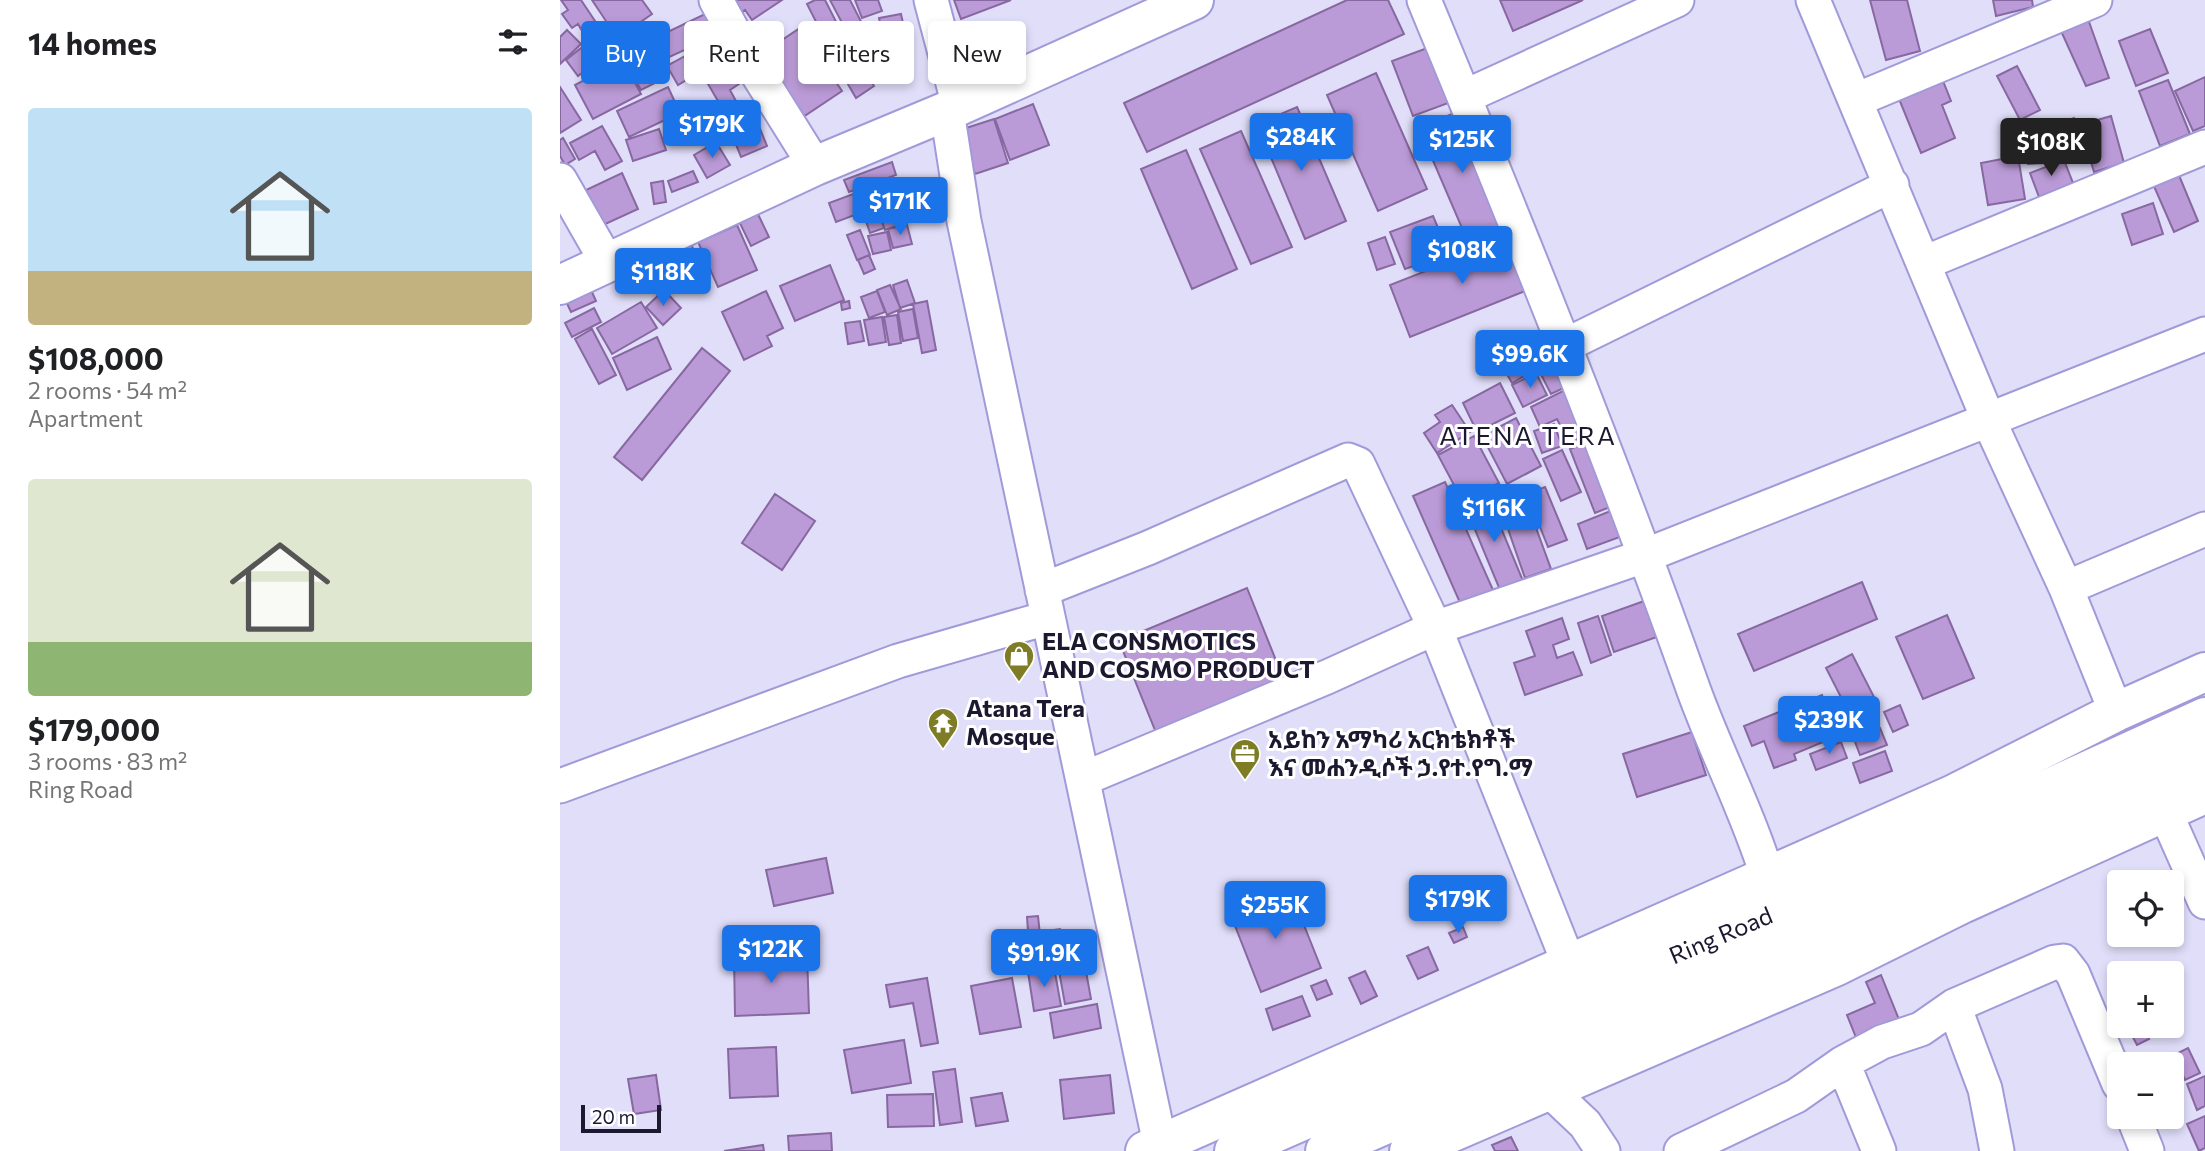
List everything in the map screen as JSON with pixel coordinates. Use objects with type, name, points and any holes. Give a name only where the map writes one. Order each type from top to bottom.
[{"type":"main road","points":[[560,285],[815,166],[953,108],[1194,0]]},
{"type":"main road","points":[[1153,1148],[1952,795],[2116,712],[2205,672]]},
{"type":"main road","points":[[2116,712],[2150,780]]},
{"type":"main road","name":"Ring Road","points":[[1234,1151],[1755,922],[2150,780],[2205,717]]},
{"type":"main road","name":"Ring Road","points":[[1325,1151],[1770,957],[2205,756]]},
{"type":"main road","points":[[1409,1151],[1837,966],[2150,780],[2205,794]]},
{"type":"street","points":[[716,0],[747,57],[815,166]]},
{"type":"street","points":[[931,0],[953,108],[964,221],[1083,779],[1153,1148]]},
{"type":"street","points":[[1424,0],[1644,556],[1705,719],[1755,835],[1768,878]]},
{"type":"street","points":[[1464,97],[1677,0]]},
{"type":"street","points":[[1813,0],[1989,421],[2066,588],[2116,712]]},
{"type":"street","points":[[1856,100],[2095,0]]},
{"type":"street","points":[[1924,263],[2205,147]]},
{"type":"street","points":[[560,180],[608,264]]},
{"type":"street","points":[[1562,347],[1892,185]]},
{"type":"street","points":[[1083,779],[1327,677],[1435,628],[1644,556],[2205,334]]},
{"type":"street","points":[[560,786],[1044,604],[1148,548],[1348,460],[1358,464],[1365,475],[1435,628],[1569,964]]},
{"type":"street","points":[[2066,588],[2205,529]]},
{"type":"street","points":[[2150,780],[2205,902]]},
{"type":"street","points":[[1682,1151],[1734,1138],[1843,1063],[1882,1042],[1921,1028],[1954,1006],[2032,969],[2063,961],[2073,974],[2107,1055]]},
{"type":"street","points":[[1954,1006],[1985,1089],[1997,1151]]},
{"type":"street","points":[[1843,1063],[1879,1151]]},
{"type":"street","points":[[1550,1091],[1585,1124],[1603,1151]]},
{"type":"street","points":[[2138,1129],[2147,1151]]},
{"type":"building","points":[[561,0],[581,0],[595,21],[581,21],[581,29],[578,24],[572,28],[562,14],[568,10]]},
{"type":"building","points":[[592,0],[642,0],[652,14],[642,21],[606,21]]},
{"type":"building","points":[[726,0],[782,0],[752,20],[745,10],[737,16]]},
{"type":"building","points":[[815,0],[825,0],[836,21],[816,21],[807,4]]},
{"type":"building","points":[[830,0],[850,0],[861,21],[841,21]]},
{"type":"building","points":[[855,0],[878,0],[882,11],[862,18]]},
{"type":"building","points":[[954,0],[1011,0],[961,19]]},
{"type":"building","points":[[1347,0],[1388,0],[1404,34],[1147,152],[1124,103]]},
{"type":"building","points":[[1500,0],[1583,0],[1513,31]]},
{"type":"building","points":[[1870,0],[1907,0],[1920,51],[1886,60]]},
{"type":"building","points":[[1993,0],[2032,0],[2033,7],[1996,16]]},
{"type":"building","points":[[705,14],[708,21],[690,21]]},
{"type":"building","points":[[901,14],[902,21],[880,21],[879,18]]},
{"type":"building","points":[[2088,19],[2109,78],[2086,86],[2061,31]]},
{"type":"building","points":[[684,24],[684,50],[670,57],[670,31]]},
{"type":"building","points":[[798,29],[798,84],[837,84],[842,91],[800,119],[777,84],[784,84],[784,39]]},
{"type":"building","points":[[2150,29],[2168,73],[2136,86],[2119,41]]},
{"type":"building","points":[[567,30],[581,44],[560,64],[560,37]]},
{"type":"building","points":[[1430,47],[1451,102],[1413,116],[1392,61]]},
{"type":"building","points":[[581,48],[581,74],[578,76],[566,60]]},
{"type":"building","points":[[684,57],[684,81],[678,85],[670,71],[670,64]]},
{"type":"building","points":[[2017,66],[2040,110],[2020,120],[1997,76]]},
{"type":"building","points":[[1376,73],[1427,189],[1378,211],[1327,95]]},
{"type":"building","points":[[1941,76],[1951,101],[1942,105],[1955,138],[1921,153],[1897,94]]},
{"type":"building","points":[[2205,77],[2205,126],[2193,131],[2175,91]]},
{"type":"building","points":[[2168,80],[2190,134],[2160,146],[2139,91]]},
{"type":"building","points":[[581,82],[581,84],[636,84],[641,94],[593,119],[575,85]]},
{"type":"building","points":[[638,84],[653,84],[641,90]]},
{"type":"building","points":[[708,84],[739,84],[730,90],[736,101],[722,108]]},
{"type":"building","points":[[848,84],[873,84],[874,86],[856,98]]},
{"type":"building","points":[[560,87],[581,120],[560,133]]},
{"type":"building","points":[[668,87],[680,113],[629,137],[617,111]]},
{"type":"building","points":[[750,104],[767,146],[741,157],[724,115]]},
{"type":"building","points":[[1033,104],[1049,145],[1010,160],[995,119]]},
{"type":"building","points":[[1297,107],[1346,221],[1305,239],[1257,124]]},
{"type":"building","points":[[702,109],[710,132],[685,141],[677,119]]},
{"type":"building","points":[[1461,110],[1503,227],[1468,242],[1419,128]]},
{"type":"building","points":[[2111,116],[2124,163],[2094,172],[2080,125]]},
{"type":"building","points":[[2074,118],[2084,144],[2074,149],[2063,122]]},
{"type":"building","points":[[994,119],[1008,163],[975,174],[960,130]]},
{"type":"building","points":[[2039,122],[2043,143],[2026,146],[2022,126]]},
{"type":"building","points":[[602,126],[622,161],[605,170],[595,151],[579,160],[570,143]]},
{"type":"building","points":[[659,129],[666,150],[633,161],[626,140]]},
{"type":"building","points":[[1241,131],[1292,247],[1251,264],[1200,149]]},
{"type":"building","points":[[563,138],[575,159],[565,165],[560,156],[560,140]]},
{"type":"building","points":[[2063,138],[2070,152],[2058,158],[2050,144]]},
{"type":"building","points":[[716,142],[730,165],[707,178],[694,155]]},
{"type":"building","points":[[2042,146],[2044,163],[2028,164],[2026,148]]},
{"type":"building","points":[[1186,150],[1237,269],[1192,289],[1141,169]]},
{"type":"building","points":[[2018,156],[2025,199],[1988,205],[1981,163]]},
{"type":"building","points":[[2064,160],[2073,183],[2039,197],[2030,173]]},
{"type":"building","points":[[892,162],[896,175],[849,192],[844,180]]},
{"type":"building","points":[[693,171],[698,182],[672,192],[668,181]]},
{"type":"building","points":[[622,173],[638,209],[601,226],[584,191]]},
{"type":"building","points":[[2178,173],[2198,221],[2174,232],[2153,184]]},
{"type":"building","points":[[663,181],[666,202],[654,204],[651,183]]},
{"type":"building","points":[[888,181],[895,200],[836,222],[829,203]]},
{"type":"building","points":[[902,201],[908,222],[885,230],[878,209]]},
{"type":"building","points":[[2153,203],[2163,234],[2132,245],[2122,214]]},
{"type":"building","points":[[754,206],[769,237],[751,246],[736,215]]},
{"type":"building","points":[[878,210],[884,228],[870,233],[864,215]]},
{"type":"building","points":[[1433,216],[1449,254],[1405,269],[1390,232]]},
{"type":"building","points":[[737,225],[757,270],[718,287],[698,242]]},
{"type":"building","points":[[907,225],[912,244],[893,248],[888,229]]},
{"type":"building","points":[[860,230],[870,255],[857,260],[847,235]]},
{"type":"building","points":[[887,232],[891,250],[873,254],[868,236]]},
{"type":"building","points":[[1515,236],[1535,287],[1410,337],[1390,285]]},
{"type":"building","points":[[1385,237],[1395,264],[1377,270],[1368,243]]},
{"type":"building","points":[[691,243],[701,272],[652,290],[641,261]]},
{"type":"building","points":[[869,255],[875,269],[864,274],[858,260]]},
{"type":"building","points":[[830,265],[844,300],[795,321],[780,286]]},
{"type":"building","points":[[907,280],[915,303],[900,308],[893,285]]},
{"type":"building","points":[[587,281],[596,301],[571,312],[562,293]]},
{"type":"building","points":[[890,285],[901,309],[887,315],[877,290]]},
{"type":"building","points":[[664,290],[681,308],[663,325],[646,307]]},
{"type":"building","points":[[766,291],[783,328],[767,336],[772,346],[744,360],[722,312]]},
{"type":"building","points":[[877,291],[885,312],[869,318],[861,297]]},
{"type":"building","points":[[849,301],[850,308],[842,310],[841,303]]},
{"type":"building","points":[[927,301],[936,350],[922,353],[913,304]]},
{"type":"building","points":[[641,302],[657,328],[612,354],[597,328]]},
{"type":"building","points":[[594,308],[601,322],[572,337],[565,323]]},
{"type":"building","points":[[913,309],[918,338],[903,341],[898,312]]},
{"type":"building","points":[[897,315],[901,343],[889,345],[884,317]]},
{"type":"building","points":[[882,317],[886,342],[869,345],[864,320]]},
{"type":"building","points":[[860,321],[864,341],[848,344],[845,323]]},
{"type":"building","points":[[592,329],[616,375],[599,384],[575,339]]},
{"type":"building","points":[[657,337],[671,369],[627,390],[613,358]]},
{"type":"building","points":[[1548,343],[1570,385],[1551,394],[1530,353]]},
{"type":"building","points":[[702,348],[730,371],[642,480],[614,457]]},
{"type":"building","points":[[1522,358],[1531,372],[1512,383],[1504,369]]},
{"type":"building","points":[[1536,373],[1547,395],[1523,407],[1512,385]]},
{"type":"building","points":[[1500,383],[1515,413],[1477,432],[1463,403]]},
{"type":"building","points":[[1569,388],[1591,433],[1569,443],[1557,419],[1540,427],[1531,407]]},
{"type":"building","points":[[1452,405],[1470,432],[1437,453],[1424,433],[1440,422],[1435,415]]},
{"type":"building","points":[[1516,418],[1541,466],[1507,484],[1482,436]]},
{"type":"building","points":[[1554,424],[1562,446],[1542,453],[1534,431]]},
{"type":"building","points":[[1474,436],[1499,483],[1463,502],[1438,455]]},
{"type":"building","points":[[1596,439],[1620,503],[1595,513],[1570,449]]},
{"type":"building","points":[[1562,450],[1581,492],[1561,501],[1543,459]]},
{"type":"building","points":[[1445,482],[1493,590],[1461,605],[1413,496]]},
{"type":"building","points":[[1545,487],[1567,540],[1548,547],[1527,494]]},
{"type":"building","points":[[775,494],[815,521],[782,570],[742,543]]},
{"type":"building","points":[[1524,495],[1551,569],[1525,578],[1499,503]]},
{"type":"building","points":[[1489,499],[1523,581],[1500,590],[1466,508]]},
{"type":"building","points":[[1618,508],[1628,534],[1587,549],[1578,524]]},
{"type":"building","points":[[1862,582],[1877,619],[1754,671],[1738,634]]},
{"type":"building","points":[[1247,588],[1289,693],[1161,745],[1119,641]]},
{"type":"building","points":[[1644,601],[1657,637],[1614,652],[1602,616]]},
{"type":"building","points":[[1947,615],[1974,678],[1923,699],[1896,637]]},
{"type":"building","points":[[1598,616],[1611,655],[1591,663],[1578,623]]},
{"type":"building","points":[[1562,618],[1569,639],[1553,645],[1557,658],[1573,652],[1582,675],[1525,695],[1514,663],[1535,656],[1526,631]]},
{"type":"building","points":[[1852,654],[1874,697],[1848,711],[1826,668]]},
{"type":"building","points":[[1822,695],[1831,725],[1823,742],[1794,754],[1796,760],[1774,768],[1764,741],[1752,746],[1744,726]]},
{"type":"building","points":[[1900,705],[1908,725],[1893,732],[1884,712]]},
{"type":"building","points":[[1880,728],[1887,745],[1860,755],[1854,739]]},
{"type":"building","points":[[1692,732],[1706,775],[1637,797],[1623,754]]},
{"type":"building","points":[[1841,742],[1847,758],[1816,770],[1810,754]]},
{"type":"building","points":[[1885,751],[1892,771],[1860,783],[1853,763]]},
{"type":"building","points":[[826,858],[833,893],[774,906],[766,870]]},
{"type":"building","points":[[1290,890],[1321,968],[1261,992],[1230,913]]},
{"type":"building","points":[[1038,916],[1041,944],[1029,945],[1027,917]]},
{"type":"building","points":[[1463,927],[1467,937],[1454,943],[1449,933]]},
{"type":"building","points":[[1060,929],[1065,958],[1050,961],[1045,931]]},
{"type":"building","points":[[1428,947],[1438,970],[1418,979],[1407,956]]},
{"type":"building","points":[[807,954],[809,1013],[735,1016],[734,956]]},
{"type":"building","points":[[1085,966],[1091,999],[1065,1004],[1059,971]]},
{"type":"building","points":[[1054,967],[1061,1006],[1034,1011],[1028,972]]},
{"type":"building","points":[[1365,971],[1377,996],[1361,1004],[1349,978]]},
{"type":"building","points":[[1881,975],[1900,1022],[1857,1040],[1847,1015],[1875,1003],[1866,982]]},
{"type":"building","points":[[927,978],[938,1043],[921,1046],[913,1003],[890,1007],[886,985]]},
{"type":"building","points":[[1012,978],[1021,1027],[980,1034],[971,986]]},
{"type":"building","points":[[1326,980],[1332,994],[1317,1000],[1311,986]]},
{"type":"building","points":[[1302,996],[1310,1016],[1273,1030],[1266,1009]]},
{"type":"building","points":[[1097,1004],[1101,1028],[1054,1038],[1050,1013]]},
{"type":"building","points":[[2133,1038],[2148,1038],[2149,1039],[2137,1045]]},
{"type":"building","points":[[904,1040],[911,1083],[852,1093],[844,1050]]},
{"type":"building","points":[[776,1047],[778,1096],[730,1098],[728,1049]]},
{"type":"building","points":[[2188,1048],[2200,1073],[2185,1080],[2184,1052],[2180,1052]]},
{"type":"building","points":[[955,1069],[962,1122],[940,1125],[933,1072]]},
{"type":"building","points":[[656,1075],[661,1110],[634,1114],[628,1079]]},
{"type":"building","points":[[1110,1075],[1114,1113],[1064,1119],[1060,1080]]},
{"type":"building","points":[[2205,1076],[2205,1106],[2197,1110],[2187,1084]]},
{"type":"building","points":[[1002,1093],[1008,1121],[976,1126],[971,1098]]},
{"type":"building","points":[[933,1094],[934,1126],[888,1127],[887,1095]]},
{"type":"building","points":[[2205,1116],[2205,1148],[2199,1151],[2187,1124]]},
{"type":"building","points":[[831,1133],[832,1151],[789,1151],[788,1136]]},
{"type":"building","points":[[1511,1137],[1518,1151],[1495,1151],[1492,1145]]},
{"type":"building","points":[[763,1145],[764,1151],[724,1151]]},
{"type":"place","name":"ELA CONSMOTICS AND COSMO PRODUCT","points":[[1019,683]]},
{"type":"place","name":"Atana Tera Mosque","points":[[943,750]]},
{"type":"place","name":"አይከን አማካሪ አርክቴክቶች እና መሐንዲሶች ኃ.የተ.የግ.ማ","points":[[1245,781]]},
{"type":"district","name":"ATENA TERA","points":[[1528,436]]}]
